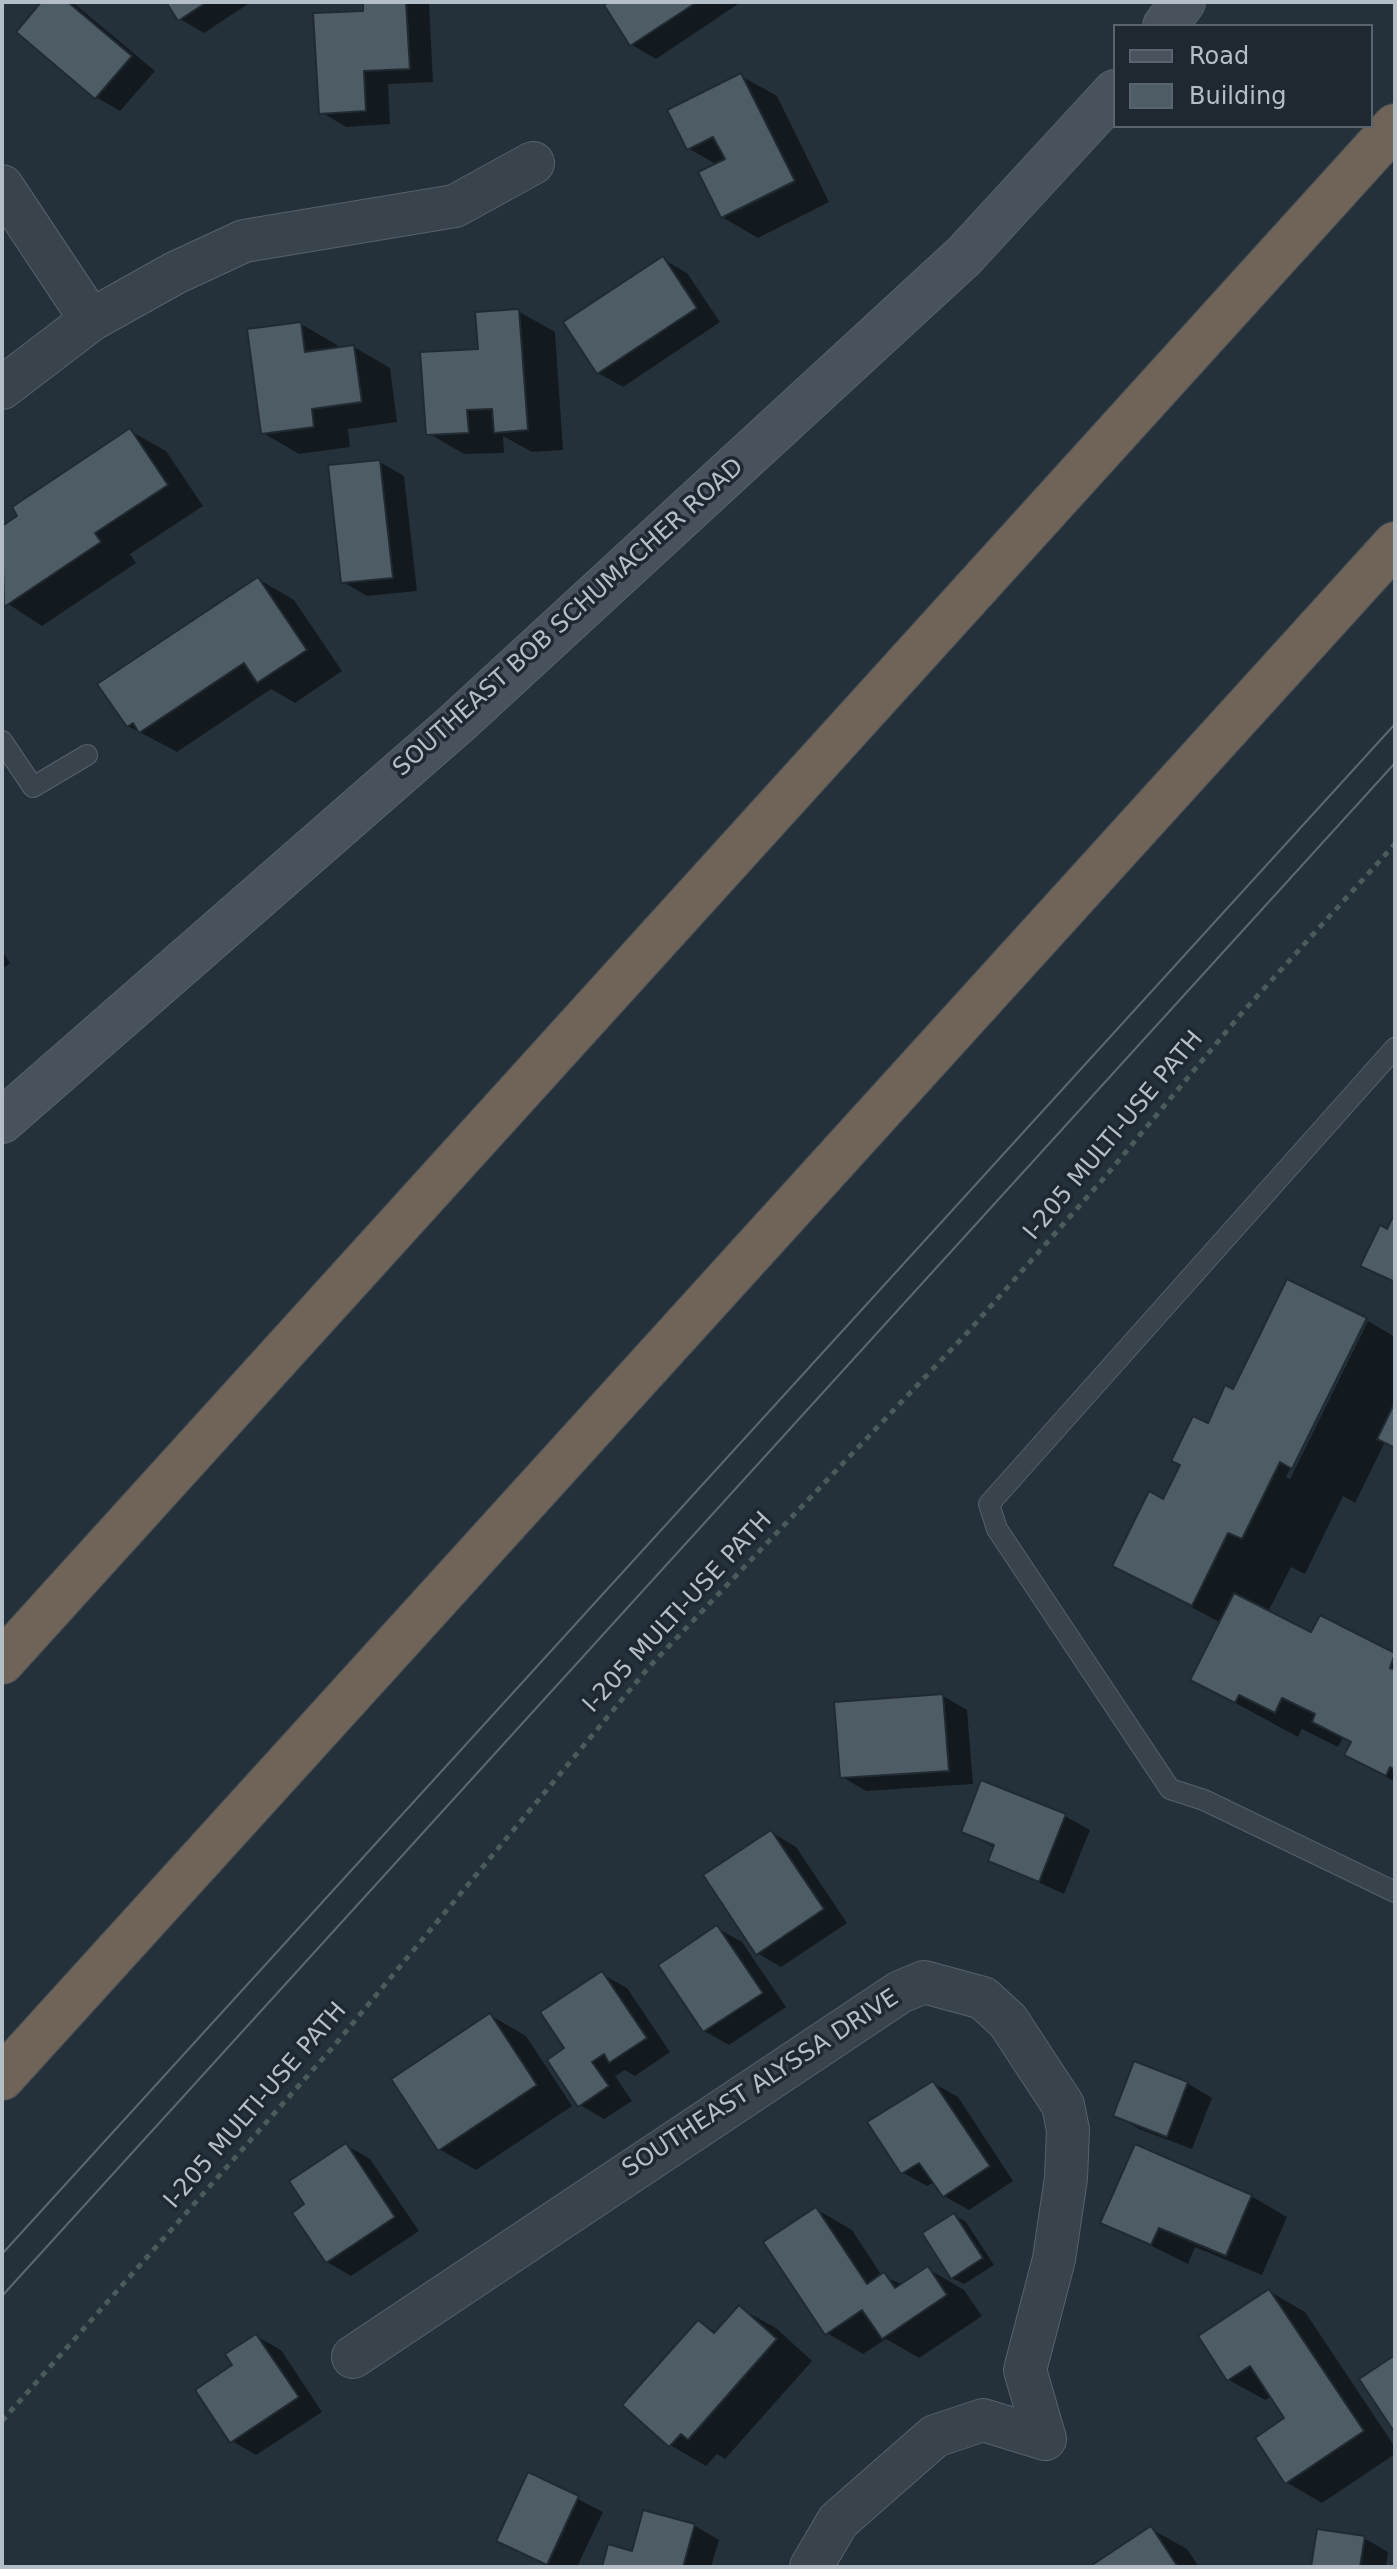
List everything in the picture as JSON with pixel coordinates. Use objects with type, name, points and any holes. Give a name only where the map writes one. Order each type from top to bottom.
[{"type":"highway","points":[[2,1662],[1395,126]]},
{"type":"highway","points":[[2,2078],[1395,544]]},
{"type":"main road","points":[[1166,24],[1183,2]]},
{"type":"main road","name":"SOUTHEAST BOB SCHUMACHER ROAD","points":[[2,1121],[456,724],[953,266],[1030,188],[1113,94]]},
{"type":"street","points":[[2,388],[91,320],[175,273],[244,241],[455,206],[533,163]]},
{"type":"street","points":[[2,186],[91,320]]},
{"type":"street","name":"SOUTHEAST ALYSSA DRIVE","points":[[353,2357],[900,1992],[924,1982],[983,1998],[1008,2021],[1063,2105],[1068,2130],[1054,2259],[1025,2370],[1045,2439],[983,2420],[935,2436],[838,2521],[811,2567]]},
{"type":"lane","points":[[2,741],[33,787],[87,755]]},
{"type":"lane","points":[[1395,1048],[989,1504],[997,1529],[1170,1789],[1204,1800],[1395,1892]]},
{"type":"path","name":"I-205 MULTI-USE PATH","points":[[2,2421],[333,2047],[649,1667],[968,1332],[1104,1178],[1241,1014],[1395,844]]},
{"type":"building","points":[[41,2],[68,2],[132,56],[95,99],[16,32]]},
{"type":"building","points":[[166,2],[207,2],[178,21]]},
{"type":"building","points":[[363,2],[406,2],[410,69],[364,71],[366,111],[319,114],[313,13],[363,11]]},
{"type":"building","points":[[609,2],[697,2],[630,46],[604,5]]},
{"type":"building","points":[[741,73],[795,181],[721,218],[698,172],[725,159],[713,137],[687,150],[667,110]]},
{"type":"building","points":[[663,256],[697,308],[597,374],[563,322]]},
{"type":"building","points":[[519,309],[528,430],[494,433],[492,409],[467,410],[469,433],[426,435],[420,352],[478,349],[475,312]]},
{"type":"building","points":[[301,322],[305,352],[354,345],[362,402],[312,409],[314,427],[261,434],[247,329]]},
{"type":"building","points":[[130,428],[168,485],[95,533],[101,542],[4,607],[2,526],[17,516],[12,507]]},
{"type":"building","points":[[380,460],[393,578],[341,583],[328,465]]},
{"type":"building","points":[[258,577],[307,650],[257,683],[244,663],[139,733],[133,723],[127,727],[97,684]]},
{"type":"building","points":[[1395,1212],[1395,1282],[1360,1266],[1380,1225],[1387,1229]]},
{"type":"building","points":[[1287,1279],[1367,1318],[1292,1469],[1280,1462],[1242,1539],[1228,1533],[1192,1606],[1112,1566],[1149,1491],[1163,1499],[1180,1465],[1171,1461],[1193,1416],[1208,1423],[1225,1385],[1233,1389]]},
{"type":"building","points":[[1395,1402],[1395,1448],[1377,1439]]},
{"type":"building","points":[[1234,1593],[1311,1632],[1320,1615],[1395,1653],[1390,1668],[1395,1670],[1395,1770],[1390,1767],[1386,1776],[1344,1755],[1351,1742],[1312,1722],[1315,1714],[1282,1698],[1275,1713],[1239,1695],[1235,1703],[1190,1680]]},
{"type":"building","points":[[943,1694],[949,1771],[840,1778],[834,1702]]},
{"type":"building","points":[[981,1780],[1066,1814],[1039,1882],[988,1861],[994,1845],[961,1832]]},
{"type":"building","points":[[771,1830],[824,1909],[756,1955],[703,1875]]},
{"type":"building","points":[[717,1925],[763,1993],[703,2032],[658,1965]]},
{"type":"building","points":[[602,1971],[647,2038],[609,2063],[604,2054],[592,2062],[609,2086],[578,2107],[547,2060],[564,2048],[540,2012]]},
{"type":"building","points":[[490,2013],[537,2085],[438,2151],[391,2079]]},
{"type":"building","points":[[1134,2061],[1188,2082],[1167,2137],[1113,2116]]},
{"type":"building","points":[[933,2081],[990,2166],[943,2197],[919,2163],[901,2174],[867,2122]]},
{"type":"building","points":[[346,2143],[395,2217],[326,2263],[292,2213],[304,2204],[289,2181]]},
{"type":"building","points":[[1135,2144],[1252,2195],[1226,2256],[1159,2228],[1151,2245],[1100,2223]]},
{"type":"building","points":[[816,2207],[867,2284],[884,2272],[895,2288],[928,2266],[947,2295],[882,2339],[862,2310],[825,2335],[763,2242]]},
{"type":"building","points":[[954,2213],[983,2258],[951,2279],[922,2233]]},
{"type":"building","points":[[1269,2289],[1364,2431],[1285,2484],[1255,2438],[1284,2418],[1250,2366],[1227,2381],[1198,2336]]},
{"type":"building","points":[[739,2305],[777,2339],[688,2440],[681,2434],[669,2447],[622,2405],[698,2320],[714,2333]]},
{"type":"building","points":[[256,2334],[299,2397],[230,2443],[195,2390],[232,2365],[225,2354]]},
{"type":"building","points":[[1395,2355],[1395,2433],[1359,2379]]},
{"type":"building","points":[[528,2472],[579,2496],[547,2565],[496,2541]]},
{"type":"building","points":[[643,2510],[695,2524],[683,2567],[602,2567],[608,2544],[632,2551]]},
{"type":"building","points":[[1151,2526],[1178,2567],[1089,2567]]},
{"type":"building","points":[[1317,2529],[1365,2536],[1360,2567],[1311,2567]]},
{"type":"tram line","points":[[2,2254],[1395,724]]},
{"type":"tram line","points":[[2,2296],[1395,763]]}]
